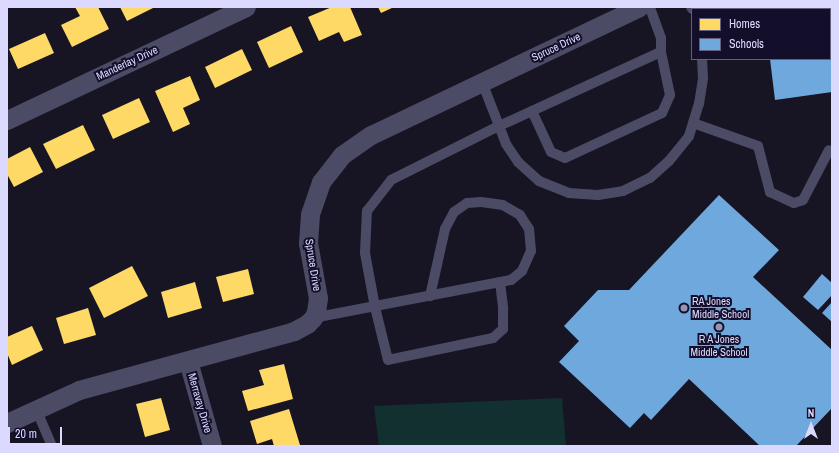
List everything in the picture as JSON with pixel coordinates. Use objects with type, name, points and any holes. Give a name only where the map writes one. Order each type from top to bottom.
[{"type":"street","name":"Manderlay Drive","points":[[7,120],[246,7]]},
{"type":"street","name":"Spruce Drive","points":[[314,318],[318,298],[308,242],[310,214],[321,182],[330,167],[342,155],[370,136],[639,7]]},
{"type":"street","points":[[7,423],[79,390],[294,331],[314,318]]},
{"type":"street","name":"Merravay Drive","points":[[188,361],[212,446]]},
{"type":"lane","points":[[532,111],[551,152],[565,158],[662,113],[670,96],[661,52],[662,38],[650,7]]},
{"type":"lane","points":[[500,282],[503,308],[503,329],[493,338],[388,360],[375,307],[365,253],[367,211],[391,180],[499,126],[661,52]]},
{"type":"lane","points":[[482,82],[506,144],[518,162],[539,181],[569,193],[598,195],[623,191],[650,178],[669,160],[689,136],[699,104],[702,60]]},
{"type":"lane","points":[[693,123],[758,146],[770,192],[794,203],[803,200],[829,150]]},
{"type":"lane","points":[[314,318],[375,307],[511,280],[522,271],[531,251],[529,229],[520,215],[503,205],[481,202],[467,204],[454,212],[445,229],[430,296]]},
{"type":"lane","points":[[36,409],[52,446]]},
{"type":"green space","points":[[562,398],[566,446],[379,446],[374,406]]},
{"type":"building: Homes","points":[[75,7],[98,7],[109,29],[72,47],[61,25],[80,16]]},
{"type":"building: Homes","points":[[120,7],[155,7],[127,21]]},
{"type":"building: Homes","points":[[332,7],[350,7],[362,35],[344,42],[339,32],[319,41],[308,17]]},
{"type":"building: Homes","points":[[378,7],[394,7],[381,13]]},
{"type":"building: Homes","points":[[291,26],[303,52],[269,68],[257,42]]},
{"type":"building: Homes","points":[[45,33],[54,53],[18,69],[9,49]]},
{"type":"building: Homes","points":[[242,49],[252,70],[215,88],[205,67]]},
{"type":"building: Homes","points":[[190,76],[200,100],[183,108],[190,124],[173,132],[155,91]]},
{"type":"building: Homes","points":[[139,98],[150,122],[113,139],[102,115]]},
{"type":"building: Homes","points":[[83,125],[95,150],[56,169],[43,144]]},
{"type":"building: Homes","points":[[30,147],[43,172],[14,187],[7,174],[7,159]]},
{"type":"building: Homes","points":[[132,266],[148,296],[104,318],[89,288]]},
{"type":"building: Homes","points":[[248,269],[254,294],[223,302],[216,277]]},
{"type":"building: Homes","points":[[195,282],[202,308],[168,318],[161,292]]},
{"type":"building: Homes","points":[[88,308],[96,335],[64,344],[56,318]]},
{"type":"building: Homes","points":[[32,326],[43,350],[12,365],[7,353],[7,337]]},
{"type":"building: Homes","points":[[284,364],[293,399],[248,411],[242,391],[264,385],[259,370]]},
{"type":"building: Homes","points":[[161,398],[170,430],[145,437],[136,404]]},
{"type":"building: Homes","points":[[289,409],[300,445],[274,446],[272,439],[257,444],[250,421]]},
{"type":"building: Schools","points":[[832,7],[832,92],[775,100],[770,60],[831,60],[831,8],[752,8]]},
{"type":"building: Schools","name":"RA Jones Middle School","points":[[719,195],[779,250],[753,277],[832,350],[832,408],[796,446],[760,446],[689,379],[651,420],[644,413],[630,428],[559,362],[579,341],[564,326],[598,290],[629,290]]},
{"type":"building: Schools","points":[[822,274],[832,283],[832,295],[818,310],[803,297]]},
{"type":"building: Schools","points":[[832,302],[832,322],[822,313]]},
{"type":"place","name":"RA Jones Middle School","points":[[684,308]]},
{"type":"place","name":"R A Jones Middle School","points":[[719,327]]}]
